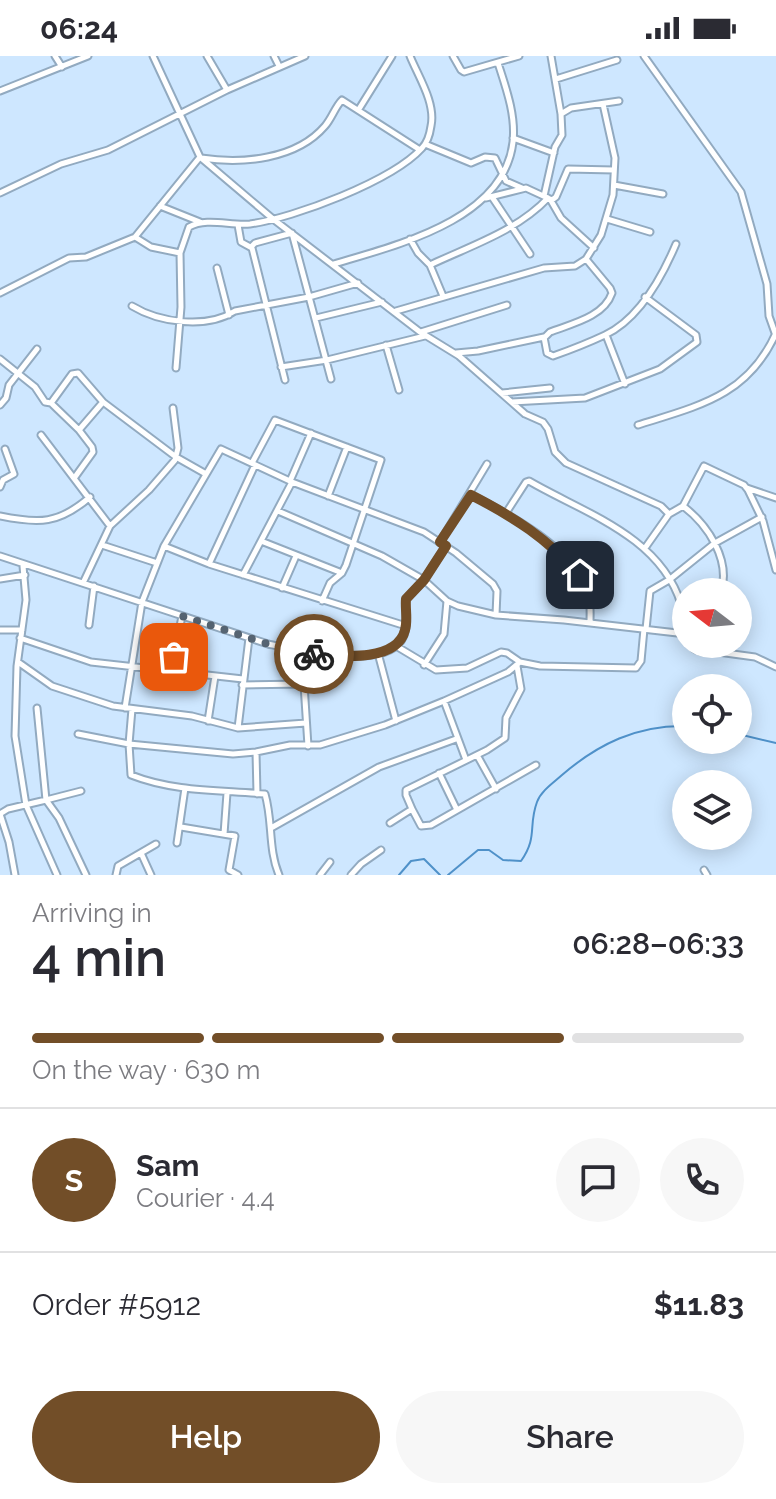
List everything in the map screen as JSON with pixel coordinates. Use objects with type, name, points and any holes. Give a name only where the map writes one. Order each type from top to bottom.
[{"type":"street","points":[[55,56],[62,67]]},
{"type":"street","points":[[0,91],[88,56]]},
{"type":"street","points":[[153,56],[200,157],[273,219],[423,334],[455,353],[529,417],[545,424],[555,452],[566,463],[661,506],[669,514]]},
{"type":"street","points":[[207,56],[227,90]]},
{"type":"street","points":[[274,56],[279,66]]},
{"type":"street","points":[[0,193],[61,164],[108,150],[227,90],[305,56]]},
{"type":"street","points":[[359,109],[392,56]]},
{"type":"street","points":[[160,206],[201,222],[238,225],[273,219],[333,199],[392,171],[423,147],[432,118],[427,95],[410,56]]},
{"type":"street","points":[[453,56],[464,72],[519,56]]},
{"type":"street","points":[[430,265],[512,226],[529,216],[547,198],[554,153],[562,135],[551,56]]},
{"type":"street","points":[[638,425],[705,403],[731,390],[756,367],[776,333],[769,316],[767,284],[741,192],[644,56]]},
{"type":"street","points":[[556,79],[617,60]]},
{"type":"street","points":[[498,63],[509,98],[513,138],[509,160],[502,175],[488,191],[489,198],[530,254]]},
{"type":"street","points":[[200,157],[229,161],[277,155],[325,126],[340,100],[347,101],[423,147],[471,163],[485,157],[495,158],[506,181],[547,198],[556,197],[568,169],[614,170]]},
{"type":"street","points":[[561,114],[571,108],[619,101]]},
{"type":"street","points":[[395,311],[544,268],[575,266],[586,259],[607,219],[614,185],[615,158],[603,104]]},
{"type":"street","points":[[513,138],[554,153]]},
{"type":"street","points":[[0,293],[69,258],[86,257],[135,237],[200,157]]},
{"type":"street","points":[[614,185],[663,194]]},
{"type":"street","points":[[333,264],[410,239],[468,212],[489,198],[523,188]]},
{"type":"street","points":[[547,198],[561,218],[594,248]]},
{"type":"street","points":[[607,219],[650,232]]},
{"type":"street","points":[[176,368],[181,321],[180,253],[189,227],[201,222]]},
{"type":"street","points":[[238,225],[241,242],[251,247],[285,380]]},
{"type":"street","points":[[251,247],[255,243],[292,233]]},
{"type":"street","points":[[292,233],[331,379]]},
{"type":"street","points":[[135,237],[151,247],[180,253]]},
{"type":"street","points":[[410,239],[430,265],[443,297]]},
{"type":"street","points":[[545,337],[547,353],[553,356],[606,335],[629,317],[645,297],[666,268],[676,244]]},
{"type":"street","points":[[455,353],[545,337],[550,332],[594,314],[611,299],[612,293],[586,259]]},
{"type":"street","points":[[217,268],[229,315]]},
{"type":"street","points":[[132,306],[150,315],[181,321],[220,319],[235,311],[309,297],[358,283]]},
{"type":"street","points":[[511,402],[585,398],[660,369],[697,342],[696,335],[645,297]]},
{"type":"street","points":[[316,318],[382,302]]},
{"type":"street","points":[[281,367],[327,360],[386,345],[507,305]]},
{"type":"street","points":[[606,335],[625,384]]},
{"type":"street","points":[[386,345],[399,390]]},
{"type":"street","points":[[0,405],[18,373],[37,349]]},
{"type":"street","points":[[0,359],[35,387],[45,402],[51,403],[90,444],[93,452],[75,477]]},
{"type":"street","points":[[51,403],[75,372],[103,402],[176,457],[206,474]]},
{"type":"street","points":[[501,393],[550,388]]},
{"type":"street","points":[[79,430],[103,402]]},
{"type":"street","points":[[83,583],[110,526],[149,490],[176,457],[178,448],[173,408]]},
{"type":"street","points":[[209,564],[274,420],[381,460],[342,573],[330,583],[322,601]]},
{"type":"street","points":[[243,575],[278,511],[311,433]]},
{"type":"street","points":[[41,435],[110,526]]},
{"type":"street","points":[[328,496],[347,447]]},
{"type":"street","points":[[0,487],[2,480],[14,474],[5,449]]},
{"type":"street","points":[[269,875],[278,874],[272,857],[267,796],[185,788],[131,775],[130,667],[142,602],[164,546],[221,449],[291,481],[424,532],[493,584],[497,591],[496,615]]},
{"type":"street","points":[[0,556],[249,638],[314,654],[350,657],[378,653],[396,646],[402,640],[406,626],[406,599],[424,580],[487,464]]},
{"type":"street","points":[[645,548],[669,514],[683,506],[704,466],[776,498]]},
{"type":"street","points":[[506,513],[529,481],[608,523],[645,548],[672,586]]},
{"type":"street","points":[[746,487],[762,517],[776,570]]},
{"type":"street","points":[[471,495],[543,537],[580,575],[589,597],[590,623]]},
{"type":"street","points":[[0,516],[46,521],[72,512],[90,497]]},
{"type":"street","points":[[683,506],[701,522],[715,543],[725,578]]},
{"type":"street","points":[[278,511],[382,556],[424,580],[447,601],[496,615],[672,632]]},
{"type":"street","points":[[78,734],[129,744],[233,754],[283,745],[308,746],[336,741],[396,721],[518,664],[638,668],[650,591],[669,580],[715,543],[762,517]]},
{"type":"street","points":[[261,541],[342,573]]},
{"type":"street","points":[[102,545],[157,563]]},
{"type":"street","points":[[164,546],[209,564],[406,626]]},
{"type":"street","points":[[282,588],[296,556]]},
{"type":"street","points":[[23,566],[26,600],[14,722],[26,805],[57,875]]},
{"type":"street","points":[[0,579],[25,575]]},
{"type":"street","points":[[89,625],[94,586]]},
{"type":"street","points":[[424,665],[444,634],[447,601]]},
{"type":"street","points":[[174,657],[182,616]]},
{"type":"street","points":[[0,630],[22,630]]},
{"type":"street","points":[[20,638],[74,657],[130,667],[243,682],[304,684]]},
{"type":"street","points":[[238,728],[249,638]]},
{"type":"street","points":[[396,646],[424,665],[451,671],[467,668],[501,652],[507,653],[518,664],[522,684],[506,718],[507,736],[406,791],[422,827],[536,765]]},
{"type":"street","points":[[378,653],[396,721]]},
{"type":"street","points":[[308,746],[304,684],[310,676],[314,654]]},
{"type":"street","points":[[752,657],[775,665]]},
{"type":"street","points":[[18,662],[52,686],[86,699],[128,709],[238,728],[306,723]]},
{"type":"street","points":[[208,721],[215,676]]},
{"type":"street","points":[[444,701],[466,760]]},
{"type":"street","points":[[37,708],[46,800],[59,818],[86,875]]},
{"type":"street","points":[[271,828],[379,767],[456,739]]},
{"type":"street","points":[[256,752],[257,794]]},
{"type":"street","points":[[477,755],[496,789]]},
{"type":"street","points":[[439,773],[457,810]]},
{"type":"street","points":[[177,843],[185,788]]},
{"type":"street","points":[[15,875],[13,856],[0,813],[81,791]]},
{"type":"street","points":[[224,834],[227,793]]},
{"type":"street","points":[[390,823],[412,809]]},
{"type":"street","points":[[181,827],[236,837],[229,870],[238,875]]},
{"type":"street","points":[[116,875],[118,866],[156,844]]},
{"type":"street","points":[[351,875],[381,850]]},
{"type":"street","points":[[141,853],[151,875]]},
{"type":"street","points":[[320,875],[330,862]]},
{"type":"waterway","points":[[448,875],[478,850],[489,850],[503,860],[521,861],[531,838],[534,810],[551,784],[590,754],[619,738],[672,727]]},
{"type":"waterway","points":[[752,737],[776,743]]},
{"type":"waterway","points":[[399,875],[411,861],[424,859],[440,875]]},
{"type":"way so far","points":[[174,657],[182,616],[268,644],[314,654]]},
{"type":"route","points":[[314,654],[350,657],[374,654],[396,646],[402,640],[407,622],[406,599],[424,580],[446,546],[440,542],[471,495],[543,537],[580,575]]}]
